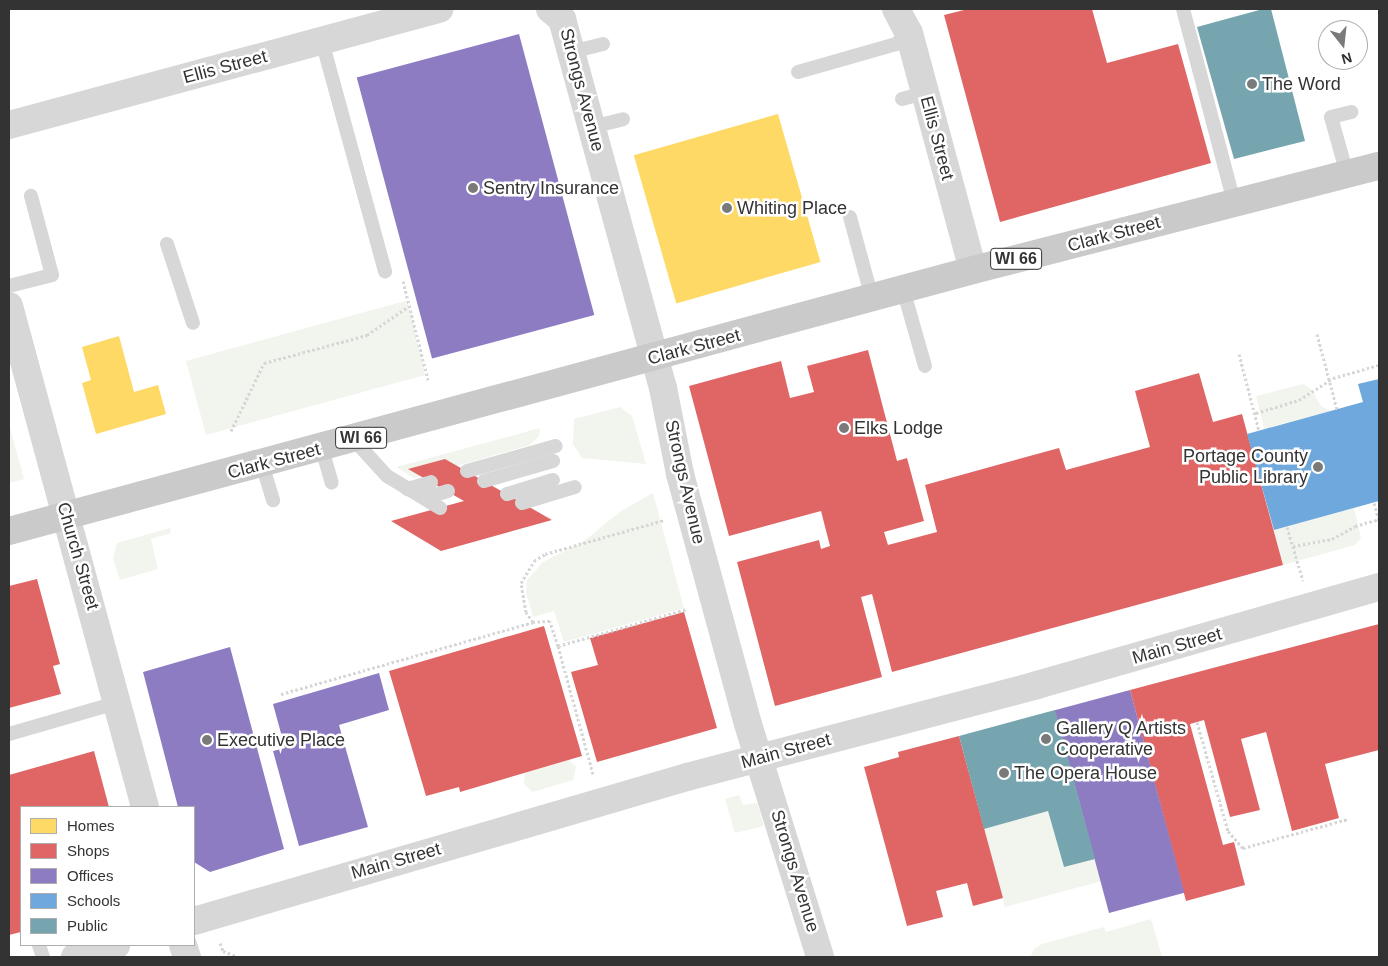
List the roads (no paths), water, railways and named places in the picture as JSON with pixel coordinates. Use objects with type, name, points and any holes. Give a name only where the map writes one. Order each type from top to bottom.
[{"type":"main road","name":"Clark Street","points":[[9,531],[354,440],[973,270],[1379,166]]},
{"type":"street","name":"Ellis Street","points":[[9,125],[440,9]]},
{"type":"street","name":"Strongs Avenue","points":[[550,9],[562,19],[655,357],[680,474],[759,758],[820,957]]},
{"type":"street","name":"Ellis Street","points":[[896,9],[909,33],[913,96],[973,270]]},
{"type":"street","name":"Church Street","points":[[9,306],[119,702],[145,806]]},
{"type":"street","name":"Main Street","points":[[195,921],[759,758],[1037,684],[1379,587]]},
{"type":"street","points":[[75,957],[113,946]]},
{"type":"lane","points":[[1183,9],[1234,202]]},
{"type":"lane","points":[[798,72],[896,44],[909,33]]},
{"type":"lane","points":[[322,41],[385,272]]},
{"type":"lane","points":[[571,52],[603,44]]},
{"type":"lane","points":[[1347,174],[1331,117],[1352,112]]},
{"type":"lane","points":[[592,127],[623,118]]},
{"type":"lane","points":[[9,286],[52,275],[31,196]]},
{"type":"lane","points":[[850,217],[872,298]]},
{"type":"lane","points":[[167,244],[193,324]]},
{"type":"lane","points":[[903,290],[925,366]]},
{"type":"lane","points":[[354,440],[388,476],[440,508]]},
{"type":"lane","points":[[467,471],[556,446]]},
{"type":"lane","points":[[322,448],[332,483]]},
{"type":"lane","points":[[484,481],[553,461]]},
{"type":"lane","points":[[262,464],[273,500]]},
{"type":"lane","points":[[507,494],[554,480]]},
{"type":"lane","points":[[407,489],[431,482]]},
{"type":"lane","points":[[522,503],[575,487]]},
{"type":"lane","points":[[425,498],[448,491]]},
{"type":"lane","points":[[9,734],[119,702]]},
{"type":"place","name":"The Word","points":[[1252,84]]},
{"type":"place","name":"Sentry Insurance","points":[[473,188]]},
{"type":"place","name":"Whiting Place","points":[[727,208]]},
{"type":"place","name":"Elks Lodge","points":[[844,428]]},
{"type":"place","name":"Portage County Public Library","points":[[1318,467]]},
{"type":"place","name":"Gallery Q Artists Cooperative","points":[[1046,739]]},
{"type":"place","name":"Executive Place","points":[[207,740]]},
{"type":"place","name":"The Opera House","points":[[1004,773]]}]
